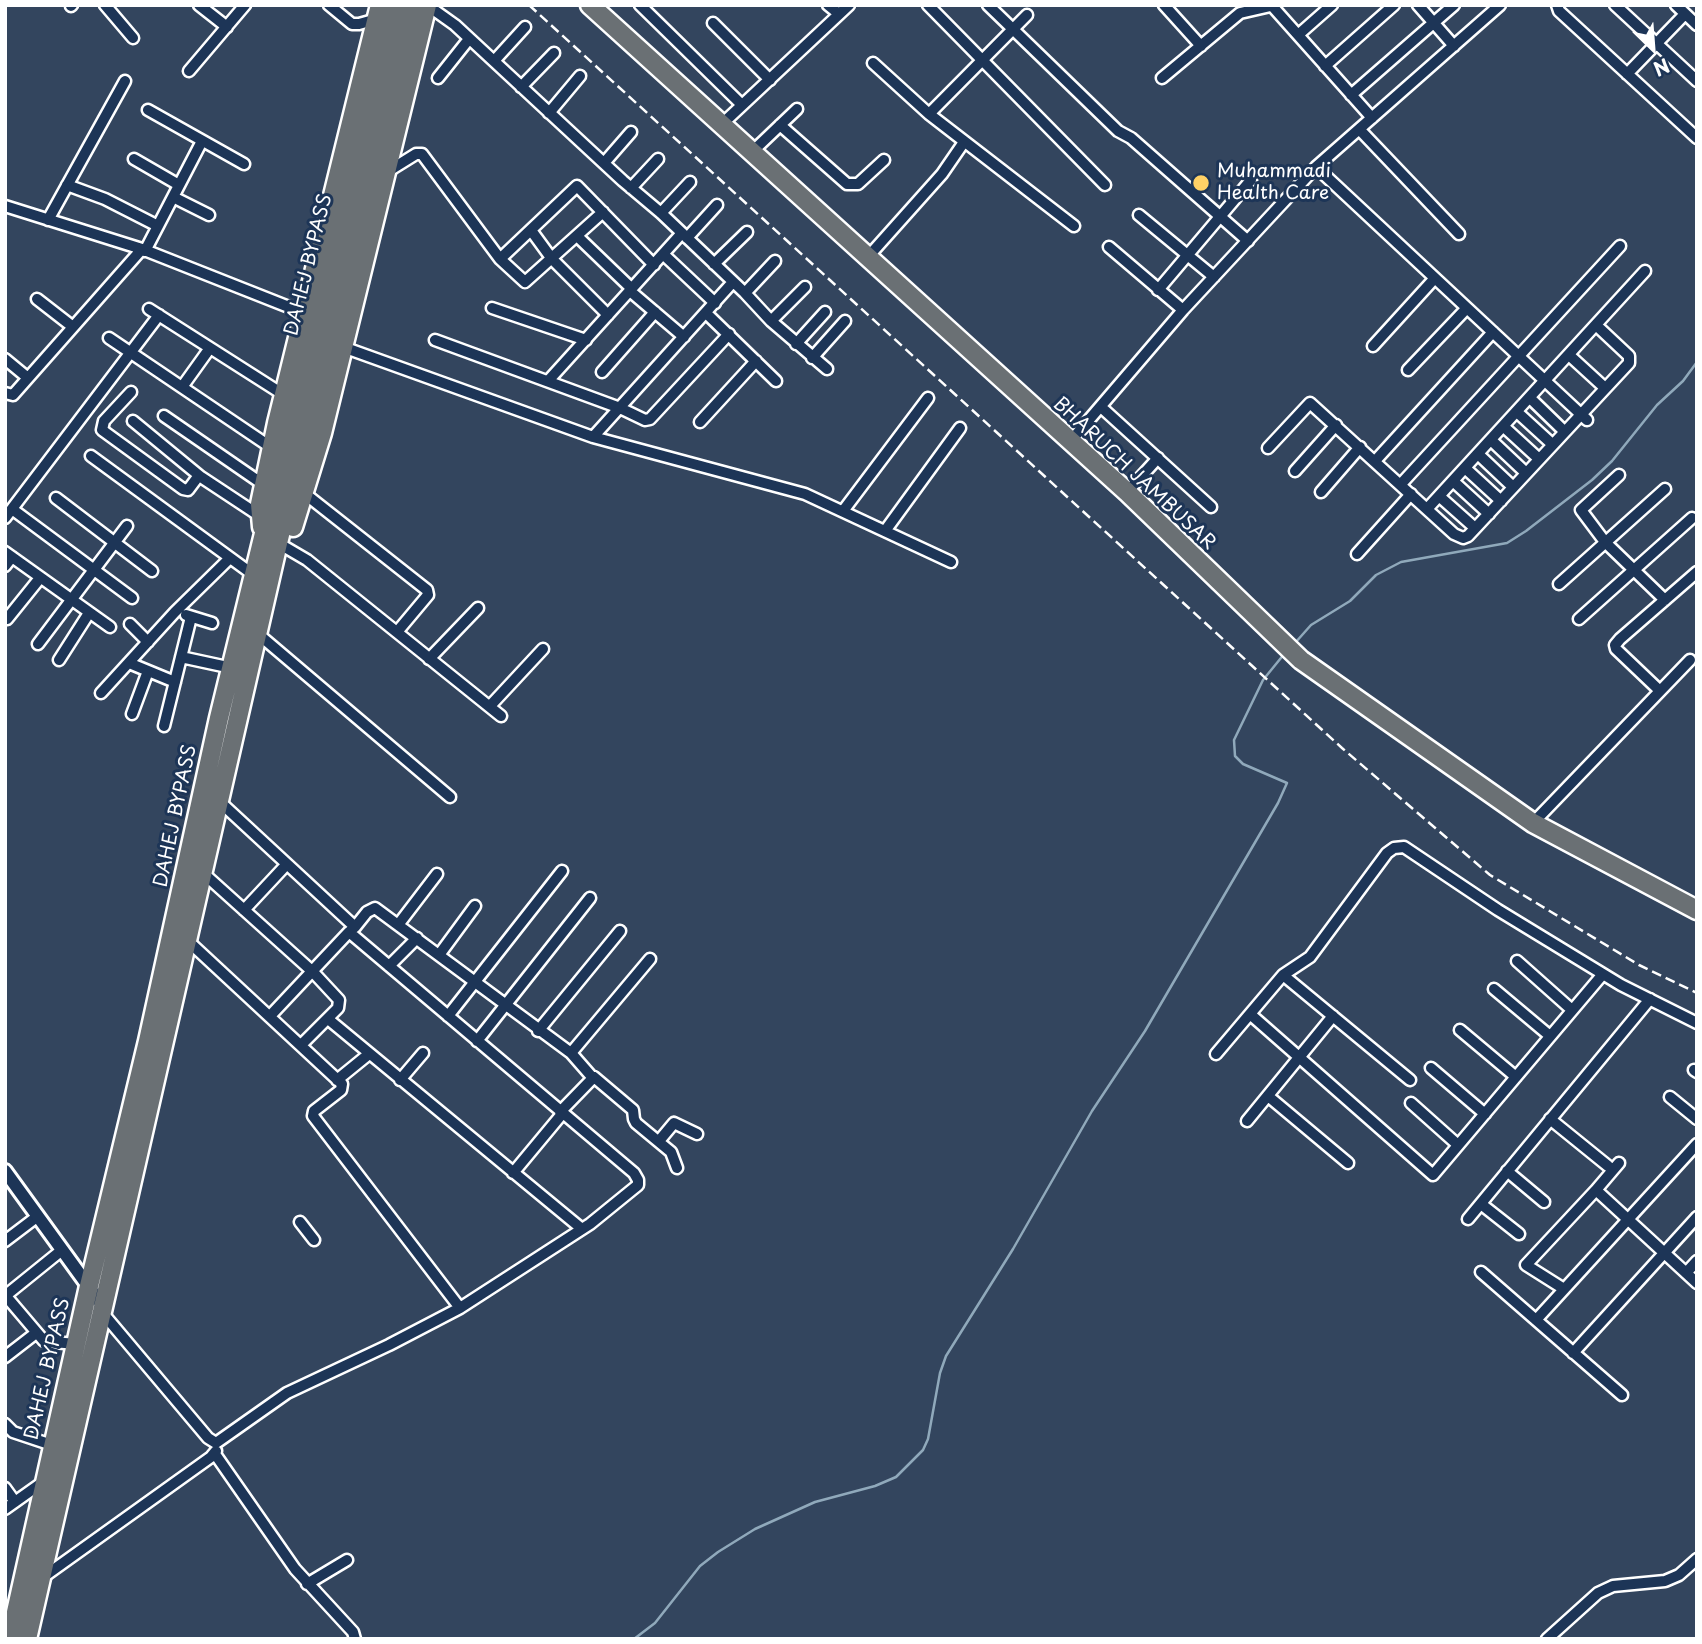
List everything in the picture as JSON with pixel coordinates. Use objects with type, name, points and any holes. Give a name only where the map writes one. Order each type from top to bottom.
[{"type":"highway","name":"DAHEJ BYPASS","points":[[27,1639],[257,633],[269,557],[346,232],[393,5]]},
{"type":"highway","name":"DAHEJ BYPASS","points":[[346,232],[409,5]]},
{"type":"highway","points":[[269,557],[293,526],[322,433],[427,5]]},
{"type":"highway","name":"BHARUCH JAMBUSAR","points":[[601,9],[721,125],[1127,492],[1301,660],[1533,823],[1697,910]]},
{"type":"highway","points":[[269,557],[260,504],[304,313],[379,12]]},
{"type":"highway","name":"DAHEJ BYPASS","points":[[10,1639],[12,1598],[44,1482],[232,668],[269,557]]},
{"type":"street","points":[[105,5],[133,38]]},
{"type":"street","points":[[199,5],[227,27]]},
{"type":"street","points":[[189,71],[245,5]]},
{"type":"street","points":[[329,5],[352,24],[359,24],[379,12]]},
{"type":"street","points":[[427,5],[494,61],[661,213],[771,321],[827,369]]},
{"type":"street","points":[[640,5],[742,105]]},
{"type":"street","points":[[828,5],[839,14]]},
{"type":"street","points":[[721,125],[849,5]]},
{"type":"street","points":[[928,5],[1105,184]]},
{"type":"street","points":[[988,5],[1118,131],[1131,138],[1248,241]]},
{"type":"street","points":[[1164,5],[1201,46]]},
{"type":"street","points":[[1298,35],[1332,5]]},
{"type":"street","points":[[1325,66],[1394,5]]},
{"type":"street","points":[[1418,5],[1454,46]]},
{"type":"street","points":[[1351,95],[1454,5]]},
{"type":"street","points":[[1070,442],[1182,310],[1316,167],[1500,5]]},
{"type":"street","points":[[1557,5],[1559,11],[1697,138]]},
{"type":"street","points":[[1615,5],[1697,81]]},
{"type":"street","points":[[1676,5],[1697,25]]},
{"type":"street","points":[[1162,78],[1240,13],[1274,6],[1372,118]]},
{"type":"street","points":[[1627,74],[1685,14]]},
{"type":"street","points":[[929,114],[1027,15]]},
{"type":"street","points":[[713,23],[770,80]]},
{"type":"street","points":[[494,61],[525,27]]},
{"type":"street","points":[[438,78],[469,39]]},
{"type":"street","points":[[521,87],[554,53]]},
{"type":"street","points":[[873,64],[929,114],[1074,226]]},
{"type":"street","points":[[549,113],[580,76]]},
{"type":"street","points":[[48,220],[125,81]]},
{"type":"street","points":[[752,152],[797,109]]},
{"type":"street","points":[[148,110],[244,164]]},
{"type":"street","points":[[780,125],[847,184],[858,184],[884,160]]},
{"type":"street","points":[[1359,128],[1459,234]]},
{"type":"street","points":[[604,163],[631,132]]},
{"type":"street","points":[[7,398],[144,250],[202,141]]},
{"type":"street","points":[[867,258],[942,174],[964,142]]},
{"type":"street","points":[[385,173],[415,155],[422,154],[500,258],[525,282],[603,212]]},
{"type":"street","points":[[134,159],[179,185]]},
{"type":"street","points":[[631,188],[658,159]]},
{"type":"street","points":[[1316,167],[1584,417]]},
{"type":"street","points":[[1158,290],[1251,180]]},
{"type":"street","points":[[661,213],[690,182]]},
{"type":"street","points":[[67,185],[104,199],[158,226]]},
{"type":"street","points":[[500,258],[577,186],[654,265]]},
{"type":"street","points":[[173,197],[209,215]]},
{"type":"street","points":[[548,382],[663,254],[717,205]]},
{"type":"street","points":[[5,206],[144,250],[304,313]]},
{"type":"street","points":[[1139,215],[1214,277]]},
{"type":"street","points":[[714,264],[747,232]]},
{"type":"street","points":[[533,233],[552,259],[608,315]]},
{"type":"street","points":[[578,236],[654,312],[684,337]]},
{"type":"street","points":[[1401,484],[1620,246]]},
{"type":"street","points":[[1109,247],[1182,310]]},
{"type":"street","points":[[493,249],[510,249]]},
{"type":"street","points":[[663,254],[715,303]]},
{"type":"street","points":[[745,293],[775,261]]},
{"type":"street","points":[[1427,509],[1645,271]]},
{"type":"street","points":[[1373,346],[1435,278]]},
{"type":"street","points":[[593,437],[733,282]]},
{"type":"street","points":[[771,321],[805,287]]},
{"type":"street","points":[[37,299],[73,327]]},
{"type":"street","points":[[1408,370],[1467,308]]},
{"type":"street","points":[[492,309],[586,340]]},
{"type":"street","points":[[5,518],[131,354],[154,312],[284,396]]},
{"type":"street","points":[[602,372],[654,312]]},
{"type":"street","points":[[796,344],[825,312]]},
{"type":"street","points":[[706,313],[776,381]]},
{"type":"street","points":[[812,358],[845,321]]},
{"type":"street","points":[[1268,448],[1307,404],[1314,405],[1459,537],[1468,536],[1564,431],[1584,417],[1630,359],[1596,325]]},
{"type":"street","points":[[1376,461],[1493,332]]},
{"type":"street","points":[[435,340],[641,418],[650,419],[729,334]]},
{"type":"street","points":[[108,338],[272,448]]},
{"type":"street","points":[[343,347],[593,437],[805,495],[951,562]]},
{"type":"street","points":[[182,387],[210,348]]},
{"type":"street","points":[[1569,355],[1605,388]]},
{"type":"street","points":[[5,359],[28,378]]},
{"type":"street","points":[[700,422],[757,361]]},
{"type":"street","points":[[131,392],[104,421],[102,429],[183,489],[188,490],[197,478],[201,477]]},
{"type":"street","points":[[843,511],[928,398]]},
{"type":"street","points":[[1530,398],[1564,431]]},
{"type":"street","points":[[1101,407],[1211,507]]},
{"type":"street","points":[[1517,412],[1552,444]]},
{"type":"street","points":[[164,416],[264,485]]},
{"type":"street","points":[[133,421],[201,477],[261,516]]},
{"type":"street","points":[[1295,471],[1336,425]]},
{"type":"street","points":[[1503,426],[1539,459]]},
{"type":"street","points":[[885,531],[960,428]]},
{"type":"street","points":[[1491,440],[1526,473]]},
{"type":"street","points":[[1321,492],[1360,447]]},
{"type":"street","points":[[1478,454],[1513,488]]},
{"type":"street","points":[[91,456],[230,558],[307,560],[501,716]]},
{"type":"street","points":[[1127,492],[1158,458]]},
{"type":"street","points":[[1465,468],[1501,501]]},
{"type":"street","points":[[1619,475],[1581,510],[1605,542],[1665,600]]},
{"type":"street","points":[[1453,481],[1489,514]]},
{"type":"street","points":[[1559,584],[1665,489]]},
{"type":"street","points":[[304,493],[427,590],[428,595],[397,632]]},
{"type":"street","points":[[1357,554],[1411,494]]},
{"type":"street","points":[[1439,496],[1475,528]]},
{"type":"street","points":[[56,498],[152,571]]},
{"type":"street","points":[[12,509],[132,598]]},
{"type":"street","points":[[1579,619],[1692,518]]},
{"type":"street","points":[[38,644],[127,526]]},
{"type":"street","points":[[101,693],[175,612],[230,558]]},
{"type":"street","points":[[8,559],[110,627]]},
{"type":"street","points":[[1659,690],[1615,645],[1697,572]]},
{"type":"street","points":[[8,618],[40,578]]},
{"type":"street","points":[[429,659],[478,608]]},
{"type":"street","points":[[175,612],[212,623]]},
{"type":"street","points":[[59,660],[89,613]]},
{"type":"street","points":[[164,726],[191,617]]},
{"type":"street","points":[[130,624],[148,642]]},
{"type":"street","points":[[257,633],[450,797]]},
{"type":"street","points":[[490,706],[542,649]]},
{"type":"street","points":[[181,657],[232,668]]},
{"type":"street","points":[[1533,823],[1690,660]]},
{"type":"street","points":[[129,663],[175,682]]},
{"type":"street","points":[[132,714],[148,671]]},
{"type":"street","points":[[40,1580],[287,1393],[412,1334],[460,1308],[582,1229],[634,1190],[638,1181],[634,1173],[389,966],[219,800]]},
{"type":"street","points":[[1216,1054],[1283,975],[1310,957],[1387,853],[1394,848],[1404,847],[1498,910],[1603,974],[1697,1023]]},
{"type":"street","points":[[244,910],[287,864]]},
{"type":"street","points":[[448,1016],[562,871]]},
{"type":"street","points":[[202,872],[313,972],[339,1000],[338,1008],[301,1045]]},
{"type":"street","points":[[398,925],[437,874]]},
{"type":"street","points":[[477,1041],[590,898]]},
{"type":"street","points":[[439,955],[475,906]]},
{"type":"street","points":[[270,1016],[367,912],[375,908],[571,1053],[592,1077],[633,1110],[636,1123],[671,1152],[677,1168]]},
{"type":"street","points":[[173,929],[342,1084],[342,1088],[314,1111],[313,1116],[460,1308]]},
{"type":"street","points":[[538,1031],[620,931]]},
{"type":"street","points":[[389,966],[417,938]]},
{"type":"street","points":[[571,1053],[650,959]]},
{"type":"street","points":[[1517,961],[1572,1010]]},
{"type":"street","points":[[1250,1014],[1433,1175],[1603,974]]},
{"type":"street","points":[[1283,975],[1410,1080]]},
{"type":"street","points":[[1494,989],[1550,1036]]},
{"type":"street","points":[[1468,1219],[1650,999]]},
{"type":"street","points":[[1247,1121],[1333,1016]]},
{"type":"street","points":[[328,1019],[582,1229]]},
{"type":"street","points":[[1460,1030],[1516,1077]]},
{"type":"street","points":[[400,1080],[423,1053]]},
{"type":"street","points":[[337,1080],[369,1054]]},
{"type":"street","points":[[1431,1068],[1485,1114]]},
{"type":"street","points":[[513,1173],[592,1077]]},
{"type":"street","points":[[1268,1096],[1348,1163]]},
{"type":"street","points":[[1670,1097],[1697,1119]]},
{"type":"street","points":[[1411,1103],[1458,1145]]},
{"type":"street","points":[[1550,1119],[1608,1166]]},
{"type":"street","points":[[659,1141],[674,1123],[696,1134]]},
{"type":"street","points":[[1536,1320],[1697,1144]]},
{"type":"street","points":[[1564,1289],[1526,1265],[1619,1163]]},
{"type":"street","points":[[5,1171],[89,1286],[102,1308],[208,1438],[290,1563],[345,1622],[355,1639]]},
{"type":"street","points":[[1507,1171],[1544,1202]]},
{"type":"street","points":[[5,1198],[18,1188]]},
{"type":"street","points":[[1596,1191],[1697,1283]]},
{"type":"street","points":[[1481,1204],[1519,1234]]},
{"type":"street","points":[[5,1241],[38,1216]]},
{"type":"street","points":[[1573,1353],[1697,1217]]},
{"type":"street","points":[[300,1222],[314,1240]]},
{"type":"street","points":[[62,1250],[5,1296],[44,1341],[75,1344]]},
{"type":"street","points":[[1686,1273],[1697,1261]]},
{"type":"street","points":[[1481,1272],[1622,1395]]},
{"type":"street","points":[[5,1357],[36,1333]]},
{"type":"street","points":[[5,1425],[13,1432],[52,1445]]},
{"type":"street","points":[[5,1509],[44,1482]]},
{"type":"street","points":[[5,1488],[15,1502]]},
{"type":"street","points":[[1547,1639],[1598,1593],[1613,1586],[1665,1581],[1679,1575],[1697,1559]]},
{"type":"street","points":[[307,1584],[347,1560]]},
{"type":"waterway","points":[[1295,643],[1311,625],[1350,601],[1376,575],[1401,562],[1507,543],[1526,531],[1592,480],[1612,461],[1657,405],[1683,381],[1697,362]]},
{"type":"waterway","points":[[634,1639],[655,1623],[700,1566],[718,1552],[755,1529],[815,1502],[875,1486],[896,1477],[923,1450],[928,1439],[940,1373],[946,1356],[1013,1249],[1092,1111],[1145,1031],[1278,803],[1287,783],[1243,764],[1235,756],[1234,740],[1263,680],[1285,653]]},
{"type":"railway","points":[[529,5],[1342,748],[1490,875],[1639,965],[1697,993]]},
{"type":"place","name":"Muhammadi Health Care","points":[[1201,183]]}]
